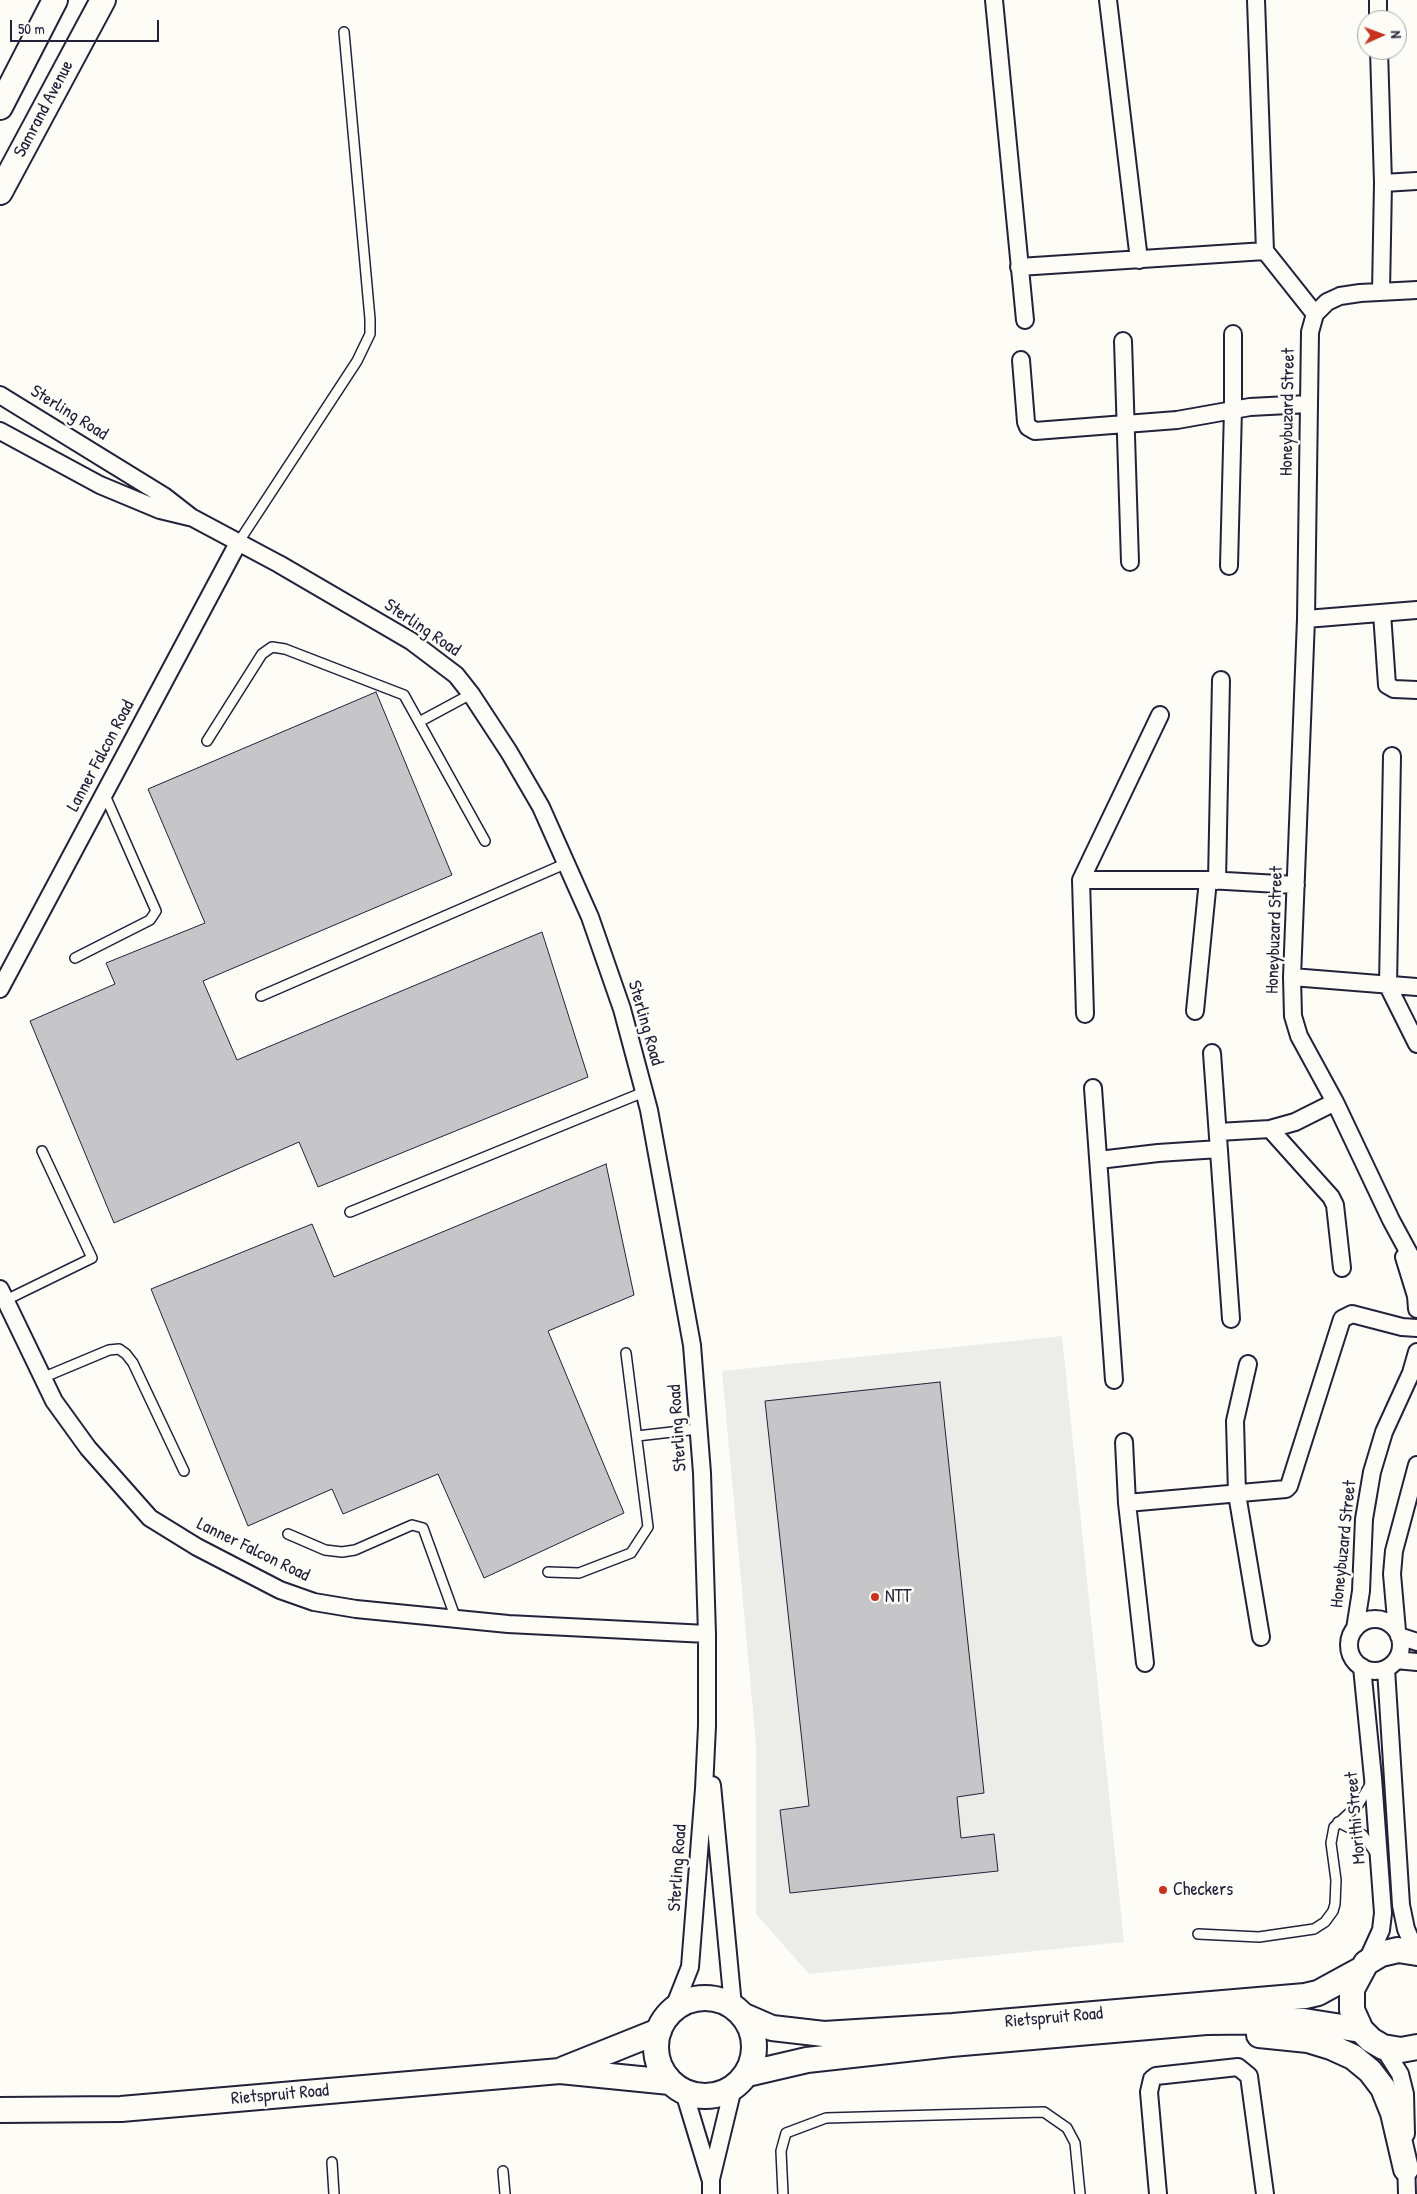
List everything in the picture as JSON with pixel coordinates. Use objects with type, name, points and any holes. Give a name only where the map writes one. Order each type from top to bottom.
[{"type":"street","points":[[0,107],[55,0]]},
{"type":"street","name":"Samrand Avenue","points":[[0,192],[103,0]]},
{"type":"street","points":[[994,0],[1025,320]]},
{"type":"street","points":[[1108,0],[1139,260]]},
{"type":"street","points":[[1256,0],[1265,252],[1315,314],[1328,302],[1340,296],[1417,290]]},
{"type":"street","points":[[1379,60],[1383,183],[1381,292]]},
{"type":"street","points":[[1383,183],[1417,181]]},
{"type":"street","points":[[1019,267],[1265,252]]},
{"type":"street","name":"Honeybuzard Street","points":[[1315,314],[1310,332],[1306,619],[1292,977],[1293,1016],[1299,1036],[1335,1102],[1391,1220],[1417,1268]]},
{"type":"street","points":[[1229,566],[1233,334]]},
{"type":"street","points":[[1123,341],[1130,562]]},
{"type":"street","points":[[1021,360],[1026,422],[1031,430],[1039,432],[1176,420],[1233,409],[1308,404]]},
{"type":"street","name":"Sterling Road","points":[[0,395],[164,496],[191,517],[411,641],[456,675],[472,694],[541,807],[590,917],[622,1009],[644,1092],[692,1344],[698,1429],[707,1634],[707,1726],[699,1865],[690,1967],[673,2010]]},
{"type":"street","name":"Sterling Road","points":[[0,431],[100,485],[160,510],[191,517]]},
{"type":"street","name":"Lanner Falcon Road","points":[[0,989],[238,543]]},
{"type":"street","points":[[1306,619],[1417,610]]},
{"type":"street","points":[[1382,613],[1388,685],[1394,689],[1417,690]]},
{"type":"street","points":[[1195,1011],[1213,880],[1222,680]]},
{"type":"street","points":[[1085,1014],[1081,880],[1160,715]]},
{"type":"street","points":[[1392,756],[1388,986],[1417,1044]]},
{"type":"street","points":[[1081,880],[1213,880],[1296,885]]},
{"type":"street","points":[[1292,977],[1417,987]]},
{"type":"street","points":[[1212,1053],[1231,1320]]},
{"type":"street","points":[[1094,1088],[1114,1380]]},
{"type":"street","points":[[1218,1132],[1270,1129],[1295,1122],[1335,1102]]},
{"type":"street","points":[[1270,1129],[1331,1198],[1335,1205],[1342,1268]]},
{"type":"street","points":[[1099,1160],[1158,1153],[1219,1149]]},
{"type":"street","name":"Honeybuzard Street","points":[[1391,1220],[1410,1272],[1417,1309]]},
{"type":"street","name":"Lanner Falcon Road","points":[[3,1295],[54,1401],[88,1448],[150,1518],[198,1547],[280,1590],[314,1602],[356,1609],[508,1624],[707,1634]]},
{"type":"street","points":[[1127,1503],[1281,1491],[1289,1486],[1342,1319],[1352,1314],[1402,1327],[1417,1328]]},
{"type":"street","name":"Honeybuzard Street","points":[[1355,1629],[1361,1592],[1364,1519],[1372,1472],[1384,1432],[1411,1373],[1417,1352]]},
{"type":"street","points":[[1248,1364],[1235,1428],[1237,1494],[1261,1637]]},
{"type":"street","points":[[1124,1442],[1127,1503],[1145,1663]]},
{"type":"street","points":[[1416,1952],[1406,1929],[1401,1906],[1391,1664],[1400,1649],[1392,1574],[1394,1551],[1417,1465]]},
{"type":"street","points":[[1355,1629],[1368,1620],[1376,1619],[1391,1625],[1398,1634],[1417,1642]]},
{"type":"street","name":"Morithi Street","points":[[1355,1629],[1349,1645],[1355,1662],[1362,1667],[1373,1778],[1383,1913],[1381,1930],[1364,1966]]},
{"type":"street","points":[[1362,1667],[1369,1670],[1391,1664],[1417,1662]]},
{"type":"street","name":"Sterling Road","points":[[707,1726],[738,2010]]},
{"type":"street","name":"Rietspruit Road","points":[[738,2010],[772,2028],[824,2034],[953,2026],[1305,1996],[1318,1993],[1381,1954],[1398,1950],[1416,1952]]},
{"type":"street","points":[[1364,1966],[1352,1988],[1352,2010],[1361,2030],[1371,2040],[1383,2047],[1401,2050],[1417,2047]]},
{"type":"street","points":[[711,2188],[740,2081],[752,2062],[754,2037],[738,2010],[718,1999],[702,1998],[687,2001],[673,2010],[664,2019],[659,2031],[656,2053],[664,2074],[677,2087],[696,2096],[709,2096],[722,2094],[740,2081]]},
{"type":"street","name":"Rietspruit Road","points":[[740,2081],[806,2060],[1206,2022],[1304,2021],[1361,2030]]},
{"type":"street","points":[[1112,2030],[1273,2036],[1308,2040],[1353,2056],[1370,2071],[1383,2088],[1393,2113],[1406,2169]]},
{"type":"street","name":"Rietspruit Road","points":[[560,2071],[659,2031]]},
{"type":"street","points":[[1383,2047],[1400,2074],[1405,2094],[1407,2194]]},
{"type":"street","points":[[1158,2194],[1149,2092],[1152,2079],[1156,2076],[1238,2067],[1249,2076],[1265,2194]]},
{"type":"street","name":"Rietspruit Road","points":[[0,2110],[122,2109],[560,2071],[677,2087]]},
{"type":"street","points":[[677,2087],[711,2188]]},
{"type":"lane","points":[[238,543],[357,361],[370,334],[344,32]]},
{"type":"lane","points":[[207,741],[262,654],[272,647],[285,650],[404,695],[485,841]]},
{"type":"lane","points":[[419,722],[472,694]]},
{"type":"lane","points":[[75,958],[150,920],[156,911],[104,793]]},
{"type":"lane","points":[[261,996],[567,863]]},
{"type":"lane","points":[[350,1212],[644,1092]]},
{"type":"lane","points":[[3,1295],[92,1258],[42,1151]]},
{"type":"lane","points":[[42,1378],[109,1350],[119,1349],[132,1363],[184,1471]]},
{"type":"lane","points":[[548,1572],[579,1573],[631,1553],[648,1527],[626,1353]]},
{"type":"lane","points":[[637,1436],[698,1429]]},
{"type":"lane","points":[[288,1534],[325,1550],[342,1552],[355,1550],[412,1525],[423,1528],[456,1619]]},
{"type":"lane","points":[[1198,1934],[1259,1937],[1314,1929],[1325,1922],[1333,1911],[1335,1904],[1336,1880],[1331,1843],[1338,1822],[1358,1805],[1373,1778]]},
{"type":"lane","points":[[1338,1822],[1363,1835],[1380,1861]]},
{"type":"lane","points":[[784,2194],[781,2151],[786,2133],[826,2118],[1044,2112],[1067,2128],[1075,2143],[1080,2194]]},
{"type":"lane","points":[[332,2162],[334,2194]]},
{"type":"lane","points":[[503,2171],[505,2194]]},
{"type":"shaded area","points":[[1062,1336],[1124,1942],[809,1974],[756,1914],[756,1744],[722,1371]]},
{"type":"building","points":[[376,692],[452,875],[203,981],[237,1060],[542,932],[588,1077],[318,1187],[299,1142],[114,1223],[30,1021],[115,984],[106,963],[205,923],[148,789]]},
{"type":"building","points":[[606,1164],[634,1295],[548,1331],[624,1513],[484,1578],[438,1474],[343,1514],[332,1489],[248,1526],[151,1289],[312,1224],[334,1277]]},
{"type":"building","name":"NTT","points":[[940,1382],[984,1793],[957,1797],[961,1838],[994,1834],[998,1871],[790,1893],[780,1810],[809,1806],[765,1401]]},
{"type":"place","name":"NTT","points":[[875,1597]]},
{"type":"place","name":"Checkers","points":[[1163,1890]]}]
